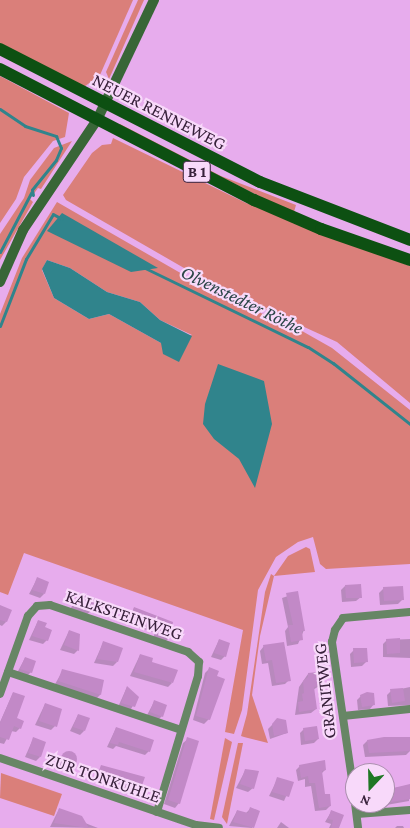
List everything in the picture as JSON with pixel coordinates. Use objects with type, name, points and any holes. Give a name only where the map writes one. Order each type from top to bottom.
[{"type":"main road","points":[[0,282],[23,230],[106,104],[154,0]]},
{"type":"main road","name":"NEUER RENNEWEG","points":[[0,49],[213,160],[304,202],[410,240]]},
{"type":"main road","name":"NEUER RENNEWEG","points":[[0,69],[215,182],[299,220],[410,260]]},
{"type":"street","name":"KALKSTEINWEG","points":[[0,694],[28,616],[37,606],[50,605],[188,652],[199,662],[198,676],[157,812]]},
{"type":"street","name":"GRANITWEG","points":[[350,763],[332,642],[335,630],[343,618],[410,612]]},
{"type":"street","points":[[8,672],[181,730]]},
{"type":"street","points":[[343,716],[410,709]]},
{"type":"street","name":"ZUR TONKUHLE","points":[[0,758],[198,826],[219,828]]},
{"type":"street","points":[[357,814],[410,810]]},
{"type":"street","name":"GRANITWEG","points":[[357,814],[358,828]]},
{"type":"shaded area","points":[[0,0],[133,0],[100,75],[84,87],[0,43]]},
{"type":"shaded area","points":[[138,0],[144,0],[109,79],[106,72]]},
{"type":"shaded area","points":[[0,76],[69,113],[65,137],[53,141],[24,177],[16,199],[0,223]]},
{"type":"shaded area","points":[[120,124],[221,176],[296,205],[294,212],[119,126]]},
{"type":"shaded area","points":[[113,138],[246,203],[410,266],[410,403],[337,342],[217,287],[66,200],[63,195],[92,153],[102,145],[111,144]]},
{"type":"shaded area","points":[[72,141],[41,189],[38,188],[30,199],[33,202],[0,260],[0,234],[24,198],[30,180],[54,148]]},
{"type":"shaded area","points":[[57,202],[217,294],[302,331],[332,348],[410,410],[410,564],[326,569],[320,564],[313,537],[298,542],[276,557],[258,590],[242,710],[234,734],[225,732],[243,630],[24,553],[8,595],[0,592],[0,314],[22,258]],"holes":[[[47,260],[70,268],[107,292],[140,302],[160,320],[192,335],[161,343],[109,314],[89,319],[54,298],[42,270]]]},
{"type":"shaded area","points":[[62,213],[158,268],[131,272],[47,231]]},
{"type":"shaded area","points":[[47,260],[70,268],[107,292],[140,302],[160,320],[192,336],[179,362],[163,354],[161,343],[109,314],[89,319],[54,298],[42,269]]},
{"type":"shaded area","points":[[218,364],[264,381],[272,424],[255,488],[239,459],[214,439],[203,424],[205,404]]},
{"type":"shaded area","points":[[306,547],[310,549],[315,572],[274,576],[288,556]]},
{"type":"shaded area","points":[[271,574],[274,576],[260,636],[252,695],[268,743],[241,736],[247,714],[265,592]]},
{"type":"shaded area","points":[[225,738],[232,742],[214,820],[210,819]]},
{"type":"shaded area","points":[[238,743],[243,743],[227,824],[222,817]]},
{"type":"shaded area","points":[[1,773],[62,794],[54,816],[0,798]]},
{"type":"building","points":[[37,577],[49,582],[45,594],[32,590]]},
{"type":"building","points":[[361,584],[362,598],[346,598],[345,585]]},
{"type":"building","points":[[403,586],[404,600],[384,601],[383,587]]},
{"type":"building","points":[[298,591],[305,631],[302,631],[303,640],[291,642],[288,625],[293,625],[286,593]]},
{"type":"building","points":[[78,593],[96,599],[92,612],[73,606]]},
{"type":"building","points":[[0,605],[12,610],[7,622],[0,620]]},
{"type":"building","points":[[134,607],[173,622],[170,638],[156,634],[158,629],[130,619]]},
{"type":"building","points":[[38,620],[47,623],[45,627],[52,630],[48,641],[32,636]]},
{"type":"building","points":[[69,630],[80,634],[79,651],[64,645]]},
{"type":"building","points":[[400,638],[400,653],[387,654],[386,639]]},
{"type":"building","points":[[219,639],[230,643],[226,657],[214,653]]},
{"type":"building","points":[[103,641],[123,648],[118,662],[97,659]]},
{"type":"building","points":[[284,642],[291,681],[276,683],[272,660],[266,661],[263,645]]},
{"type":"building","points":[[353,648],[367,648],[368,662],[354,663]]},
{"type":"building","points":[[140,654],[153,658],[152,662],[178,670],[173,683],[134,672]]},
{"type":"building","points":[[25,657],[36,661],[32,673],[20,669]]},
{"type":"building","points":[[209,667],[219,671],[217,676],[225,679],[210,720],[196,716]]},
{"type":"building","points":[[62,669],[104,680],[101,695],[58,681]]},
{"type":"building","points":[[318,672],[320,686],[314,687],[317,709],[299,712],[298,702],[303,701],[303,681],[308,677],[308,673]]},
{"type":"building","points":[[127,686],[139,697],[135,707],[121,703]]},
{"type":"building","points":[[403,688],[405,701],[392,703],[390,689]]},
{"type":"building","points":[[13,692],[25,696],[17,718],[24,721],[21,729],[14,726],[9,740],[0,737],[0,723]]},
{"type":"building","points":[[367,692],[374,693],[375,705],[362,707],[360,695]]},
{"type":"building","points":[[154,700],[167,705],[163,717],[150,712]]},
{"type":"building","points":[[45,703],[62,709],[57,727],[39,721]]},
{"type":"building","points":[[78,714],[90,718],[85,731],[73,727]]},
{"type":"building","points":[[277,718],[286,720],[288,733],[274,736],[272,724]]},
{"type":"building","points":[[317,726],[319,739],[305,741],[303,728]]},
{"type":"building","points":[[116,727],[154,740],[150,752],[119,742],[118,745],[110,743]]},
{"type":"building","points":[[33,737],[46,742],[41,757],[28,753]]},
{"type":"building","points":[[187,737],[199,741],[180,804],[168,800]]},
{"type":"building","points":[[384,737],[410,737],[410,751],[369,753],[367,740]]},
{"type":"building","points":[[69,751],[77,759],[69,767],[61,759]]},
{"type":"building","points":[[325,760],[326,770],[322,771],[325,794],[330,794],[331,806],[319,808],[315,783],[309,783],[308,776],[301,778],[299,765]]},
{"type":"building","points":[[101,765],[145,777],[140,791],[97,776]]},
{"type":"building","points":[[245,769],[259,771],[254,789],[240,784]]},
{"type":"building","points":[[277,777],[294,782],[289,797],[272,792]]},
{"type":"building","points":[[410,784],[410,799],[395,801],[395,788]]},
{"type":"building","points":[[250,807],[260,811],[254,828],[233,822],[237,810],[248,813]]},
{"type":"building","points":[[59,808],[82,816],[89,828],[54,823]]},
{"type":"building","points":[[331,810],[344,815],[339,828],[331,828],[333,820],[328,819]]},
{"type":"waterway","points":[[0,109],[25,126],[56,136],[61,148],[56,160],[32,190],[33,195]]},
{"type":"waterway","points":[[0,252],[31,193]]},
{"type":"waterway","points":[[0,326],[26,259],[53,214],[62,219]]},
{"type":"waterway","name":"Olvenstedter Röthe","points":[[145,268],[308,347],[333,363],[410,424]]}]
